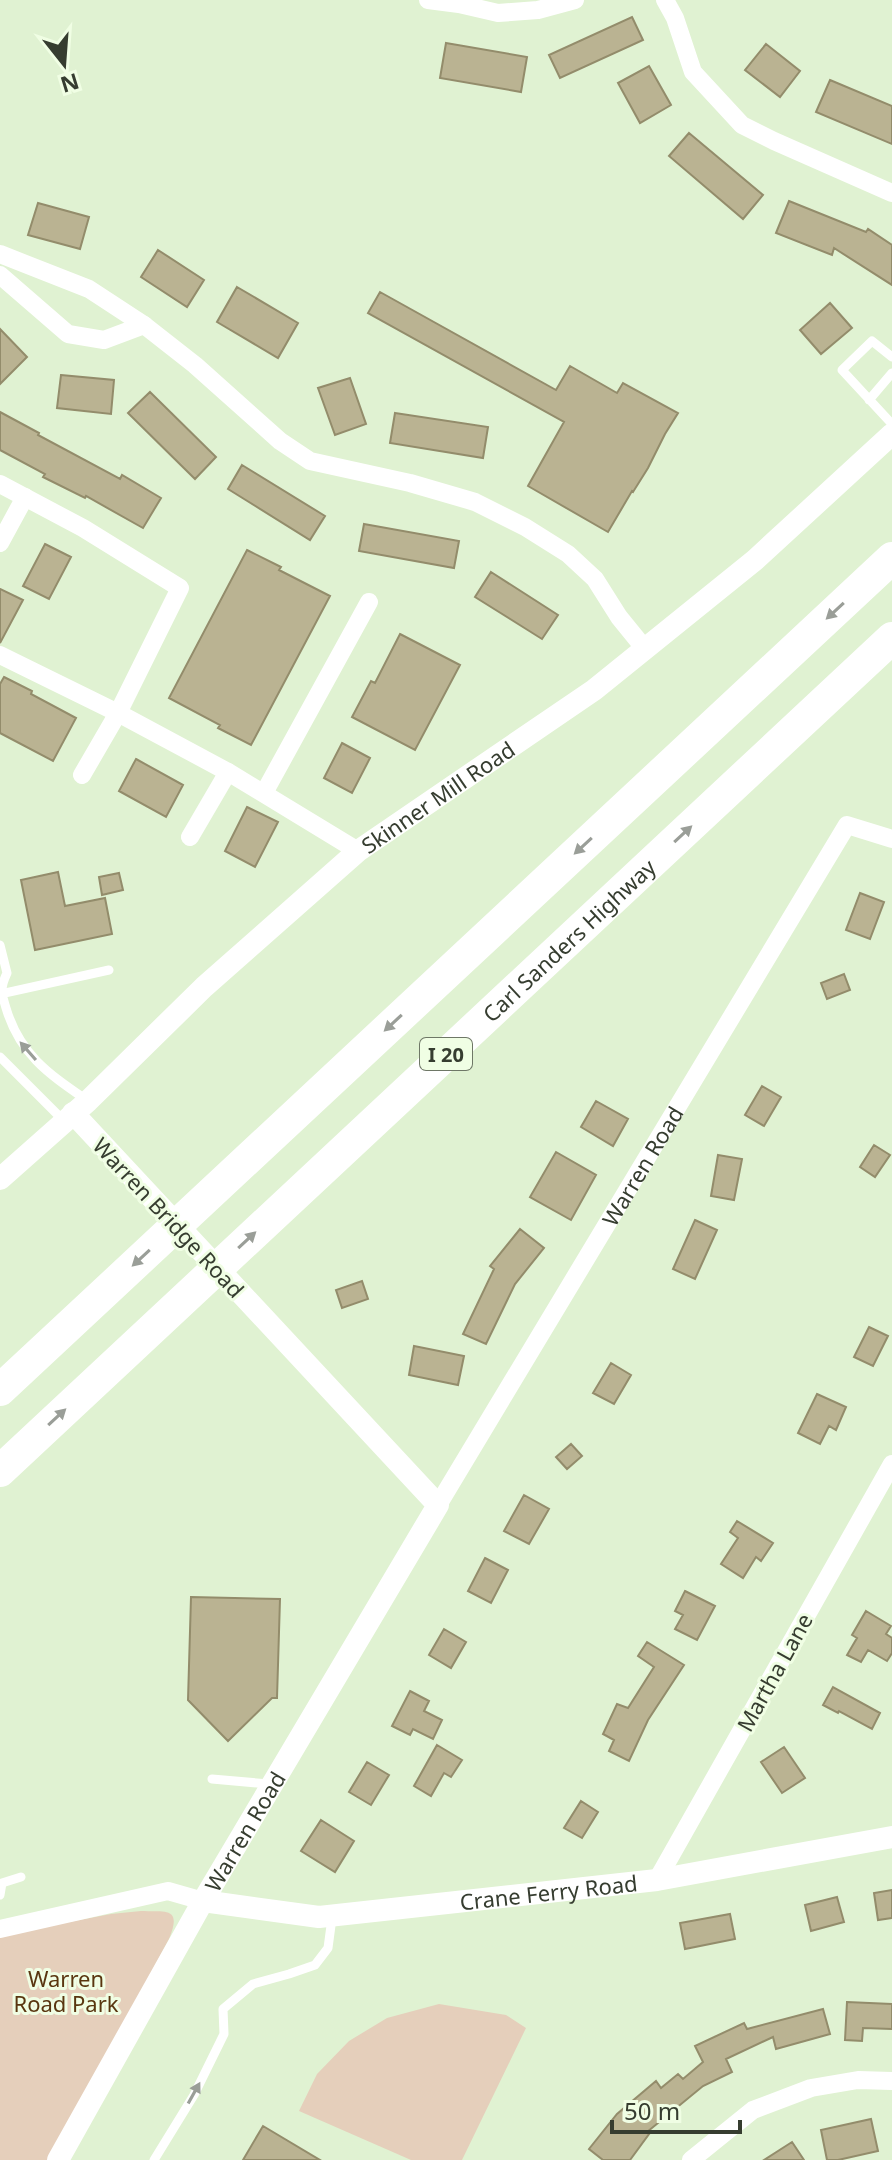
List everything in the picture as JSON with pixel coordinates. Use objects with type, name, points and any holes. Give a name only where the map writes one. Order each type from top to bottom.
[{"type":"highway","name":"I 20","points":[[0,1390],[892,558]]},
{"type":"highway","name":"Carl Sanders Highway","points":[[0,1471],[892,638]]},
{"type":"street","points":[[428,0],[498,13],[538,10],[575,0]]},
{"type":"street","points":[[665,0],[675,18],[693,72],[742,125],[892,193]]},
{"type":"street","points":[[0,254],[89,289],[144,325],[195,365],[280,441],[310,461],[410,483],[475,502],[525,527],[568,554],[595,579],[619,617],[645,649]]},
{"type":"street","points":[[0,275],[68,334],[104,340],[144,325]]},
{"type":"street","name":"Skinner Mill Road","points":[[0,1179],[75,1112],[204,987],[358,851],[594,690],[755,560],[892,434]]},
{"type":"street","points":[[0,484],[83,528],[180,588],[118,713],[82,775]]},
{"type":"street","points":[[0,543],[25,497]]},
{"type":"street","points":[[264,793],[369,602]]},
{"type":"street","points":[[0,655],[228,772],[358,851]]},
{"type":"street","points":[[190,837],[228,772]]},
{"type":"street","name":"Warren Road","points":[[58,2160],[272,1784],[847,825],[892,839]]},
{"type":"street","name":"Warren Bridge Road","points":[[75,1112],[125,1171],[438,1505]]},
{"type":"street","name":"Martha Lane","points":[[657,1880],[892,1464]]},
{"type":"street","name":"Crane Ferry Road","points":[[203,1901],[319,1917],[332,1916],[657,1880],[892,1837]]},
{"type":"street","points":[[1,1925],[168,1891],[203,1901]]},
{"type":"street","points":[[691,2160],[753,2110],[811,2088],[858,2080],[892,2081]]},
{"type":"lane","points":[[892,357],[872,341],[842,370],[892,424]]},
{"type":"lane","points":[[869,400],[892,373]]},
{"type":"lane","points":[[0,945],[7,973],[1,989],[12,1027],[18,1040],[51,1075],[75,1112]]},
{"type":"lane","points":[[1,989],[109,970]]},
{"type":"lane","points":[[0,1057],[75,1112]]},
{"type":"lane","points":[[212,1779],[272,1784]]},
{"type":"lane","points":[[0,1895],[2,1883],[21,1877]]},
{"type":"lane","points":[[154,2160],[194,2095],[224,2034],[223,2009],[253,1984],[315,1965],[328,1948],[332,1916]]},
{"type":"green space","name":"Warren Road Park","points":[[141,1911],[170,1913],[174,1921],[173,1929],[51,2160],[0,2160],[0,1935]]},
{"type":"green space","points":[[439,2004],[506,2015],[526,2028],[462,2160],[411,2160],[299,2111],[317,2074],[349,2041],[387,2018]]},
{"type":"building","points":[[632,17],[643,40],[560,78],[549,55]]},
{"type":"building","points":[[446,43],[527,57],[521,92],[440,78]]},
{"type":"building","points":[[766,44],[800,71],[780,97],[745,70]]},
{"type":"building","points":[[649,66],[671,105],[640,123],[618,83]]},
{"type":"building","points":[[830,80],[892,106],[892,144],[816,112]]},
{"type":"building","points":[[689,133],[763,195],[743,219],[669,156]]},
{"type":"building","points":[[789,201],[866,232],[868,229],[892,245],[892,285],[834,248],[832,255],[776,233]]},
{"type":"building","points":[[38,203],[89,217],[80,249],[28,235]]},
{"type":"building","points":[[158,250],[204,280],[187,307],[141,277]]},
{"type":"building","points":[[237,287],[298,323],[278,358],[217,322]]},
{"type":"building","points":[[380,292],[556,390],[570,366],[617,393],[623,383],[678,413],[608,532],[528,486],[564,422],[368,313]]},
{"type":"building","points":[[830,303],[852,328],[821,354],[800,330]]},
{"type":"building","points":[[0,329],[27,357],[0,384]]},
{"type":"building","points":[[61,375],[114,380],[111,414],[57,408]]},
{"type":"building","points":[[350,378],[366,424],[335,435],[318,388]]},
{"type":"building","points":[[150,392],[216,457],[195,479],[128,413]]},
{"type":"building","points":[[0,412],[120,479],[122,475],[161,498],[143,528],[86,496],[43,477],[45,474],[0,450]]},
{"type":"building","points":[[395,413],[488,427],[483,458],[390,443]]},
{"type":"building","points":[[242,465],[325,516],[310,540],[228,489]]},
{"type":"building","points":[[364,524],[459,541],[454,568],[359,551]]},
{"type":"building","points":[[45,544],[71,557],[49,599],[23,586]]},
{"type":"building","points":[[247,550],[330,596],[251,745],[169,698]]},
{"type":"building","points":[[491,572],[558,615],[542,639],[475,597]]},
{"type":"building","points":[[0,589],[23,600],[0,643]]},
{"type":"building","points":[[400,634],[460,665],[415,750],[352,717],[371,681],[375,683]]},
{"type":"building","points":[[4,677],[76,718],[53,761],[0,733],[0,684]]},
{"type":"building","points":[[342,743],[370,758],[352,793],[324,778]]},
{"type":"building","points":[[136,759],[183,785],[166,817],[119,791]]},
{"type":"building","points":[[247,807],[278,822],[255,867],[225,851]]},
{"type":"building","points":[[58,872],[65,906],[105,898],[112,934],[35,950],[21,880]]},
{"type":"building","points":[[119,873],[123,890],[102,895],[99,877]]},
{"type":"building","points":[[860,893],[884,902],[870,939],[846,930]]},
{"type":"building","points":[[844,974],[850,990],[827,999],[821,983]]},
{"type":"building","points":[[762,1086],[781,1097],[764,1126],[745,1115]]},
{"type":"building","points":[[596,1101],[628,1119],[613,1146],[581,1127]]},
{"type":"building","points":[[874,1145],[890,1155],[875,1177],[860,1167]]},
{"type":"building","points":[[556,1152],[596,1175],[571,1220],[530,1197]]},
{"type":"building","points":[[718,1155],[742,1159],[734,1200],[711,1196]]},
{"type":"building","points":[[695,1220],[717,1230],[695,1279],[673,1269]]},
{"type":"building","points":[[520,1229],[544,1248],[515,1284],[486,1344],[463,1334],[494,1269],[490,1266]]},
{"type":"building","points":[[362,1281],[368,1299],[342,1308],[336,1290]]},
{"type":"building","points":[[869,1327],[888,1336],[873,1366],[854,1357]]},
{"type":"building","points":[[414,1346],[464,1356],[458,1385],[409,1375]]},
{"type":"building","points":[[611,1363],[631,1375],[614,1404],[593,1393]]},
{"type":"building","points":[[817,1394],[846,1407],[836,1430],[829,1426],[820,1444],[798,1433]]},
{"type":"building","points":[[571,1444],[582,1456],[567,1469],[556,1457]]},
{"type":"building","points":[[524,1495],[549,1509],[529,1544],[504,1531]]},
{"type":"building","points":[[737,1521],[773,1543],[761,1561],[756,1557],[743,1578],[721,1564],[738,1538],[730,1532]]},
{"type":"building","points":[[485,1558],[508,1570],[491,1603],[468,1591]]},
{"type":"building","points":[[685,1591],[715,1606],[697,1640],[675,1629],[683,1615],[675,1611]]},
{"type":"building","points":[[191,1597],[280,1599],[277,1698],[272,1698],[228,1741],[188,1700]]},
{"type":"building","points":[[866,1611],[891,1626],[886,1634],[892,1638],[892,1653],[887,1661],[868,1650],[861,1662],[847,1655],[857,1638],[852,1635]]},
{"type":"building","points":[[444,1629],[466,1642],[451,1668],[429,1655]]},
{"type":"building","points":[[647,1642],[684,1665],[648,1720],[629,1761],[609,1751],[614,1740],[603,1734],[617,1704],[628,1708],[654,1667],[638,1656]]},
{"type":"building","points":[[833,1687],[880,1713],[872,1729],[823,1705]]},
{"type":"building","points":[[410,1691],[429,1701],[424,1711],[442,1720],[433,1739],[413,1729],[410,1735],[392,1726]]},
{"type":"building","points":[[437,1745],[462,1760],[451,1777],[444,1773],[431,1796],[414,1786]]},
{"type":"building","points":[[784,1747],[805,1778],[782,1793],[761,1762]]},
{"type":"building","points":[[367,1762],[389,1775],[371,1805],[349,1792]]},
{"type":"building","points":[[581,1801],[598,1812],[582,1838],[564,1828]]},
{"type":"building","points":[[321,1820],[354,1841],[335,1872],[301,1851]]},
{"type":"building","points":[[892,1890],[892,1918],[878,1920],[874,1893]]},
{"type":"building","points":[[837,1897],[844,1922],[811,1931],[805,1905]]},
{"type":"building","points":[[730,1914],[735,1939],[685,1949],[680,1923]]},
{"type":"building","points":[[847,2002],[892,2004],[892,2029],[863,2028],[862,2041],[845,2040]]},
{"type":"building","points":[[823,2009],[830,2034],[776,2049],[773,2037],[726,2059],[732,2072],[703,2086],[647,2132],[649,2134],[630,2160],[603,2160],[589,2149],[617,2114],[656,2081],[661,2088],[678,2074],[683,2079],[703,2062],[695,2046],[744,2023],[747,2029]]},
{"type":"building","points":[[871,2119],[878,2151],[827,2160],[821,2130]]},
{"type":"building","points":[[263,2126],[320,2160],[243,2160]]},
{"type":"building","points":[[792,2142],[804,2160],[764,2160]]}]
